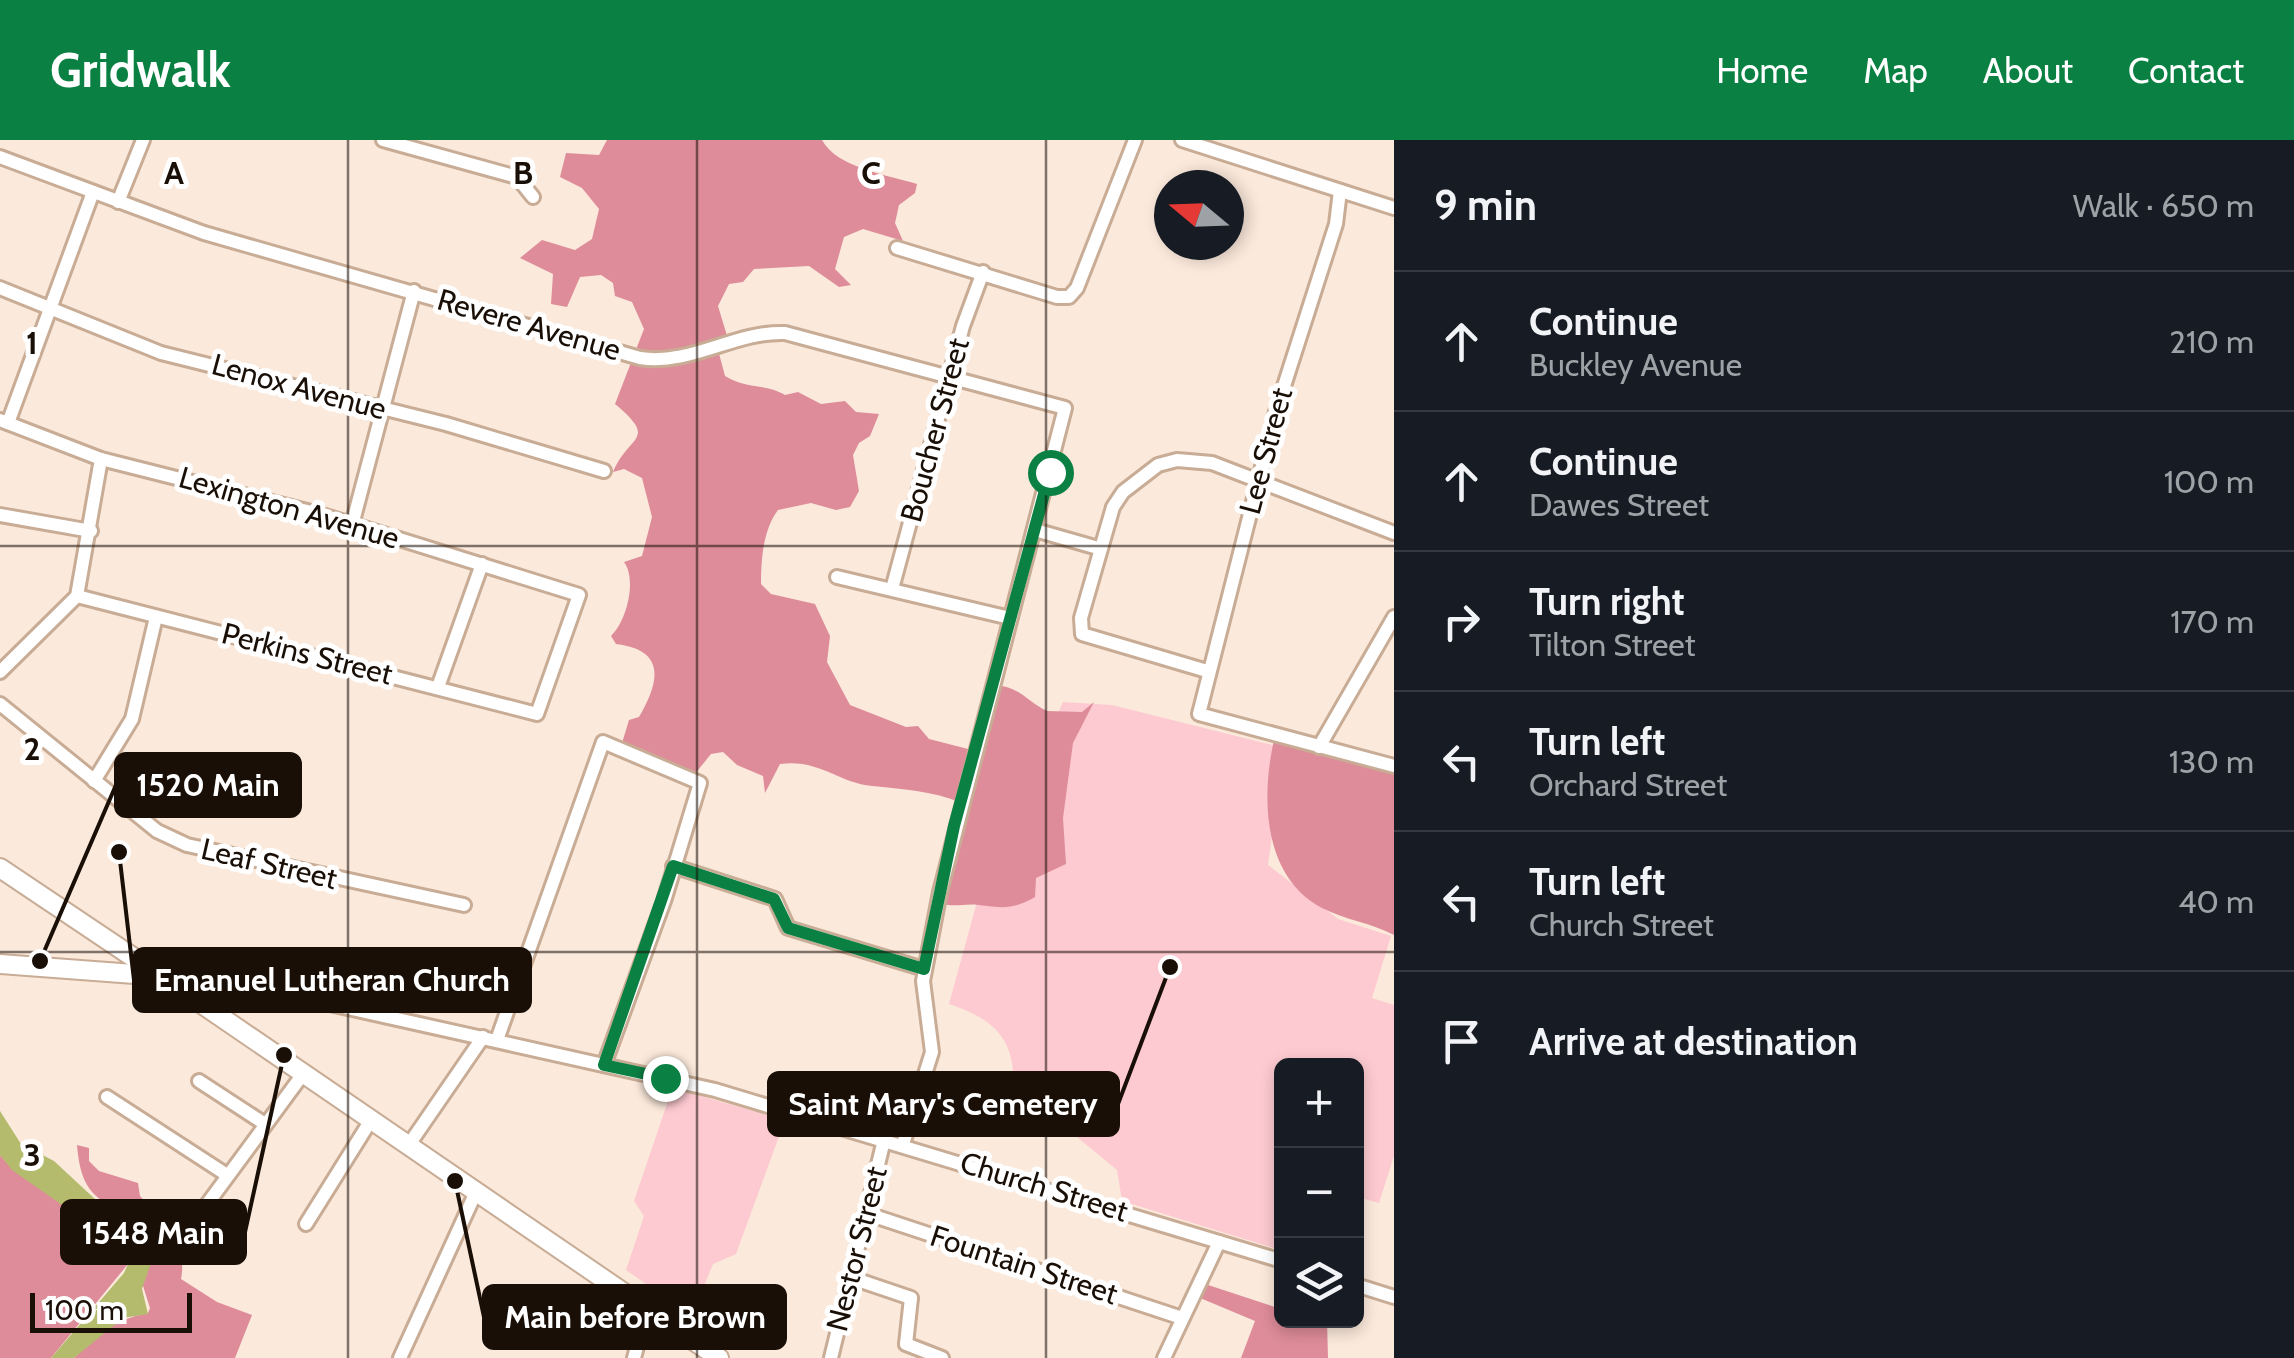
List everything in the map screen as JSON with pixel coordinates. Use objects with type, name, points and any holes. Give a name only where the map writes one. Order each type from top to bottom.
[{"type":"main road","points":[[0,868],[718,1358]]},
{"type":"main road","points":[[0,964],[161,976]]},
{"type":"street","points":[[118,202],[143,140]]},
{"type":"street","points":[[382,140],[517,177],[533,197]]},
{"type":"street","points":[[897,248],[1057,297],[1069,297],[1078,288],[1134,140]]},
{"type":"street","points":[[1182,140],[1394,208]]},
{"type":"street","name":"Revere Avenue","points":[[0,157],[263,251],[640,358],[670,359],[749,334],[786,332],[1066,408],[1035,530]]},
{"type":"street","name":"Lee Street","points":[[1320,746],[1199,714],[1257,480],[1336,224],[1340,191]]},
{"type":"street","points":[[4,421],[52,307],[93,192]]},
{"type":"street","name":"Boucher Street","points":[[892,589],[983,272]]},
{"type":"street","name":"Lenox Avenue","points":[[0,288],[161,353],[384,409],[604,471]]},
{"type":"street","points":[[352,525],[414,291]]},
{"type":"street","name":"Lexington Avenue","points":[[4,421],[101,459],[188,478],[578,595],[536,714]]},
{"type":"street","points":[[0,672],[77,596],[101,459]]},
{"type":"street","points":[[1207,671],[1082,632],[1080,618],[1106,522],[1122,492],[1158,465],[1194,459],[1394,534]]},
{"type":"street","points":[[0,515],[91,531]]},
{"type":"street","points":[[903,1144],[932,1052],[924,969],[959,808],[1035,530],[1098,548]]},
{"type":"street","points":[[438,687],[482,564]]},
{"type":"street","points":[[837,577],[1010,618]]},
{"type":"street","name":"Perkins Street","points":[[77,596],[536,714]]},
{"type":"street","points":[[94,782],[132,719],[156,616]]},
{"type":"street","points":[[1394,617],[1320,746],[1394,766]]},
{"type":"street","name":"Leaf Street","points":[[0,704],[94,782],[158,830],[187,845],[464,905]]},
{"type":"street","points":[[408,1146],[490,1038],[603,742],[700,782],[604,1065]]},
{"type":"street","points":[[673,866],[774,899],[788,928],[924,969]]},
{"type":"street","points":[[0,879],[28,890]]},
{"type":"street","name":"Church Street","points":[[161,976],[209,977],[715,1090],[1274,1259]]},
{"type":"street","points":[[194,1222],[302,1074]]},
{"type":"street","points":[[200,1081],[265,1124]]},
{"type":"street","points":[[107,1098],[227,1175]]},
{"type":"street","points":[[306,1224],[372,1120]]},
{"type":"street","name":"Nestor Street","points":[[832,1358],[884,1140]]},
{"type":"street","points":[[400,1358],[476,1192]]},
{"type":"street","name":"Fountain Street","points":[[866,1213],[1182,1318]]},
{"type":"street","points":[[1164,1358],[1218,1242]]},
{"type":"street","points":[[849,1277],[911,1298],[906,1344],[942,1358]]},
{"type":"street","points":[[1364,1287],[1394,1296]]},
{"type":"street","points":[[634,1358],[647,1308]]},
{"type":"shaded area","points":[[607,140],[822,140],[829,150],[851,164],[917,184],[915,193],[899,205],[895,223],[903,241],[863,229],[844,237],[835,269],[851,285],[839,287],[809,266],[754,269],[743,282],[729,284],[718,306],[728,339],[717,346],[725,376],[733,380],[785,395],[798,392],[821,404],[845,401],[856,412],[879,414],[870,436],[859,443],[853,455],[859,491],[850,507],[836,510],[811,503],[778,510],[769,526],[762,555],[761,584],[771,594],[815,604],[830,636],[827,662],[850,705],[906,727],[918,726],[929,739],[972,750],[991,686],[1015,690],[1047,711],[1082,712],[1094,702],[1073,743],[1063,818],[1066,864],[1036,878],[1035,897],[1008,907],[938,903],[959,802],[949,798],[860,784],[794,763],[780,764],[765,793],[763,776],[737,765],[723,752],[711,754],[694,775],[622,743],[629,720],[639,717],[654,680],[651,660],[632,647],[616,644],[611,636],[622,620],[630,589],[624,562],[642,556],[652,517],[642,478],[624,469],[613,472],[638,432],[615,404],[644,329],[632,302],[615,296],[613,283],[601,275],[580,277],[567,307],[551,304],[553,274],[520,258],[542,240],[575,250],[592,239],[599,209],[582,188],[560,177],[566,153],[599,155]]},
{"type":"shaded area","points":[[1063,702],[1112,705],[1284,748],[1268,865],[1338,919],[1391,936],[1372,998],[1394,1005],[1394,1156],[1379,1203],[1364,1199],[1364,1058],[1274,1058],[1274,1248],[1122,1201],[1117,1170],[1066,1128],[1063,1116],[1013,1095],[1012,1061],[1001,1036],[980,1018],[949,1004],[986,869]]},
{"type":"shaded area","points":[[1275,736],[1394,766],[1394,935],[1322,908],[1302,894],[1287,876],[1270,831],[1268,782]]},
{"type":"shaded area","points":[[676,1089],[785,1120],[736,1254],[713,1264],[692,1316],[626,1270],[644,1216],[634,1201],[671,1092]]},
{"type":"shaded area","points":[[0,1111],[21,1144],[54,1161],[96,1200],[128,1219],[152,1260],[142,1289],[148,1314],[123,1318],[74,1358],[51,1358],[128,1264],[122,1247],[12,1170],[0,1155]]},
{"type":"shaded area","points":[[77,1145],[89,1148],[89,1161],[99,1171],[138,1183],[140,1196],[149,1206],[166,1207],[182,1215],[181,1279],[217,1302],[252,1315],[235,1358],[74,1358],[108,1329],[148,1313],[150,1308],[119,1210],[99,1199],[87,1185]]},
{"type":"shaded area","points":[[0,1155],[14,1170],[106,1233],[128,1264],[51,1358],[0,1358]]},
{"type":"shaded area","points":[[1199,1282],[1274,1307],[1274,1328],[1327,1328],[1328,1358],[1241,1358],[1255,1321],[1193,1295]]},
{"type":"place","name":"Emanuel Lutheran Church","points":[[119,852]]},
{"type":"place","name":"1520 Main","points":[[40,961]]},
{"type":"place","name":"Saint Mary's Cemetery","points":[[1170,967]]},
{"type":"place","name":"1548 Main","points":[[284,1055]]},
{"type":"place","name":"Main before Brown","points":[[455,1181]]},
{"type":"route","points":[[665,1078],[604,1065],[664,902],[673,866],[774,899],[788,928],[924,969],[954,826],[1050,472]]}]
